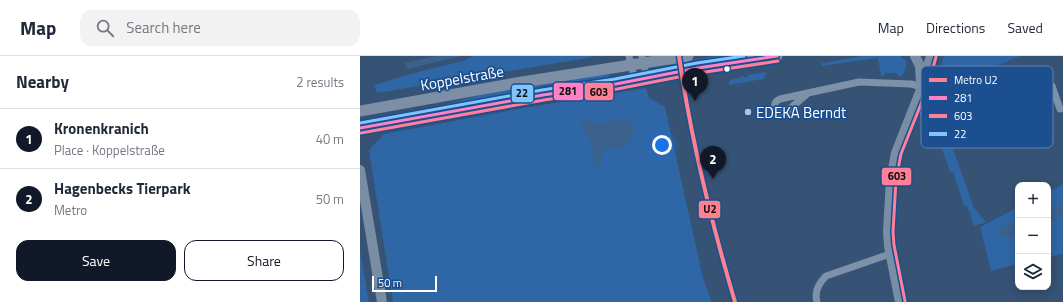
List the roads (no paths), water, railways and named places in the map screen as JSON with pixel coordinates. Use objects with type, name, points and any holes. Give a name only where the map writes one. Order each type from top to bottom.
[{"type":"main road","name":"Koppelstraße","points":[[360,111],[523,82],[630,60],[688,56]]},
{"type":"main road","name":"Koppelstraße","points":[[360,128],[543,95],[647,79],[705,67],[777,56]]},
{"type":"street","points":[[915,56],[920,66],[921,76]]},
{"type":"street","points":[[928,66],[931,56]]},
{"type":"street","points":[[643,59],[647,79]]},
{"type":"street","points":[[630,60],[635,81]]},
{"type":"street","points":[[807,94],[859,82],[911,84],[921,87]]},
{"type":"street","points":[[900,302],[890,254],[888,232],[891,179],[896,153],[921,89]]},
{"type":"street","points":[[1053,89],[1060,109]]},
{"type":"street","points":[[913,108],[921,111]]},
{"type":"street","points":[[360,170],[382,302]]},
{"type":"street","points":[[817,302],[816,289],[826,276],[890,254]]},
{"type":"metro line","name":"U2","points":[[679,56],[689,118],[702,180],[735,302]]},
{"type":"place","name":"Kronenkranich","points":[[695,101]]},
{"type":"place","name":"EDEKA Berndt","points":[[748,112]]},
{"type":"place","name":"Hagenbecks Tierpark","points":[[713,179]]}]
